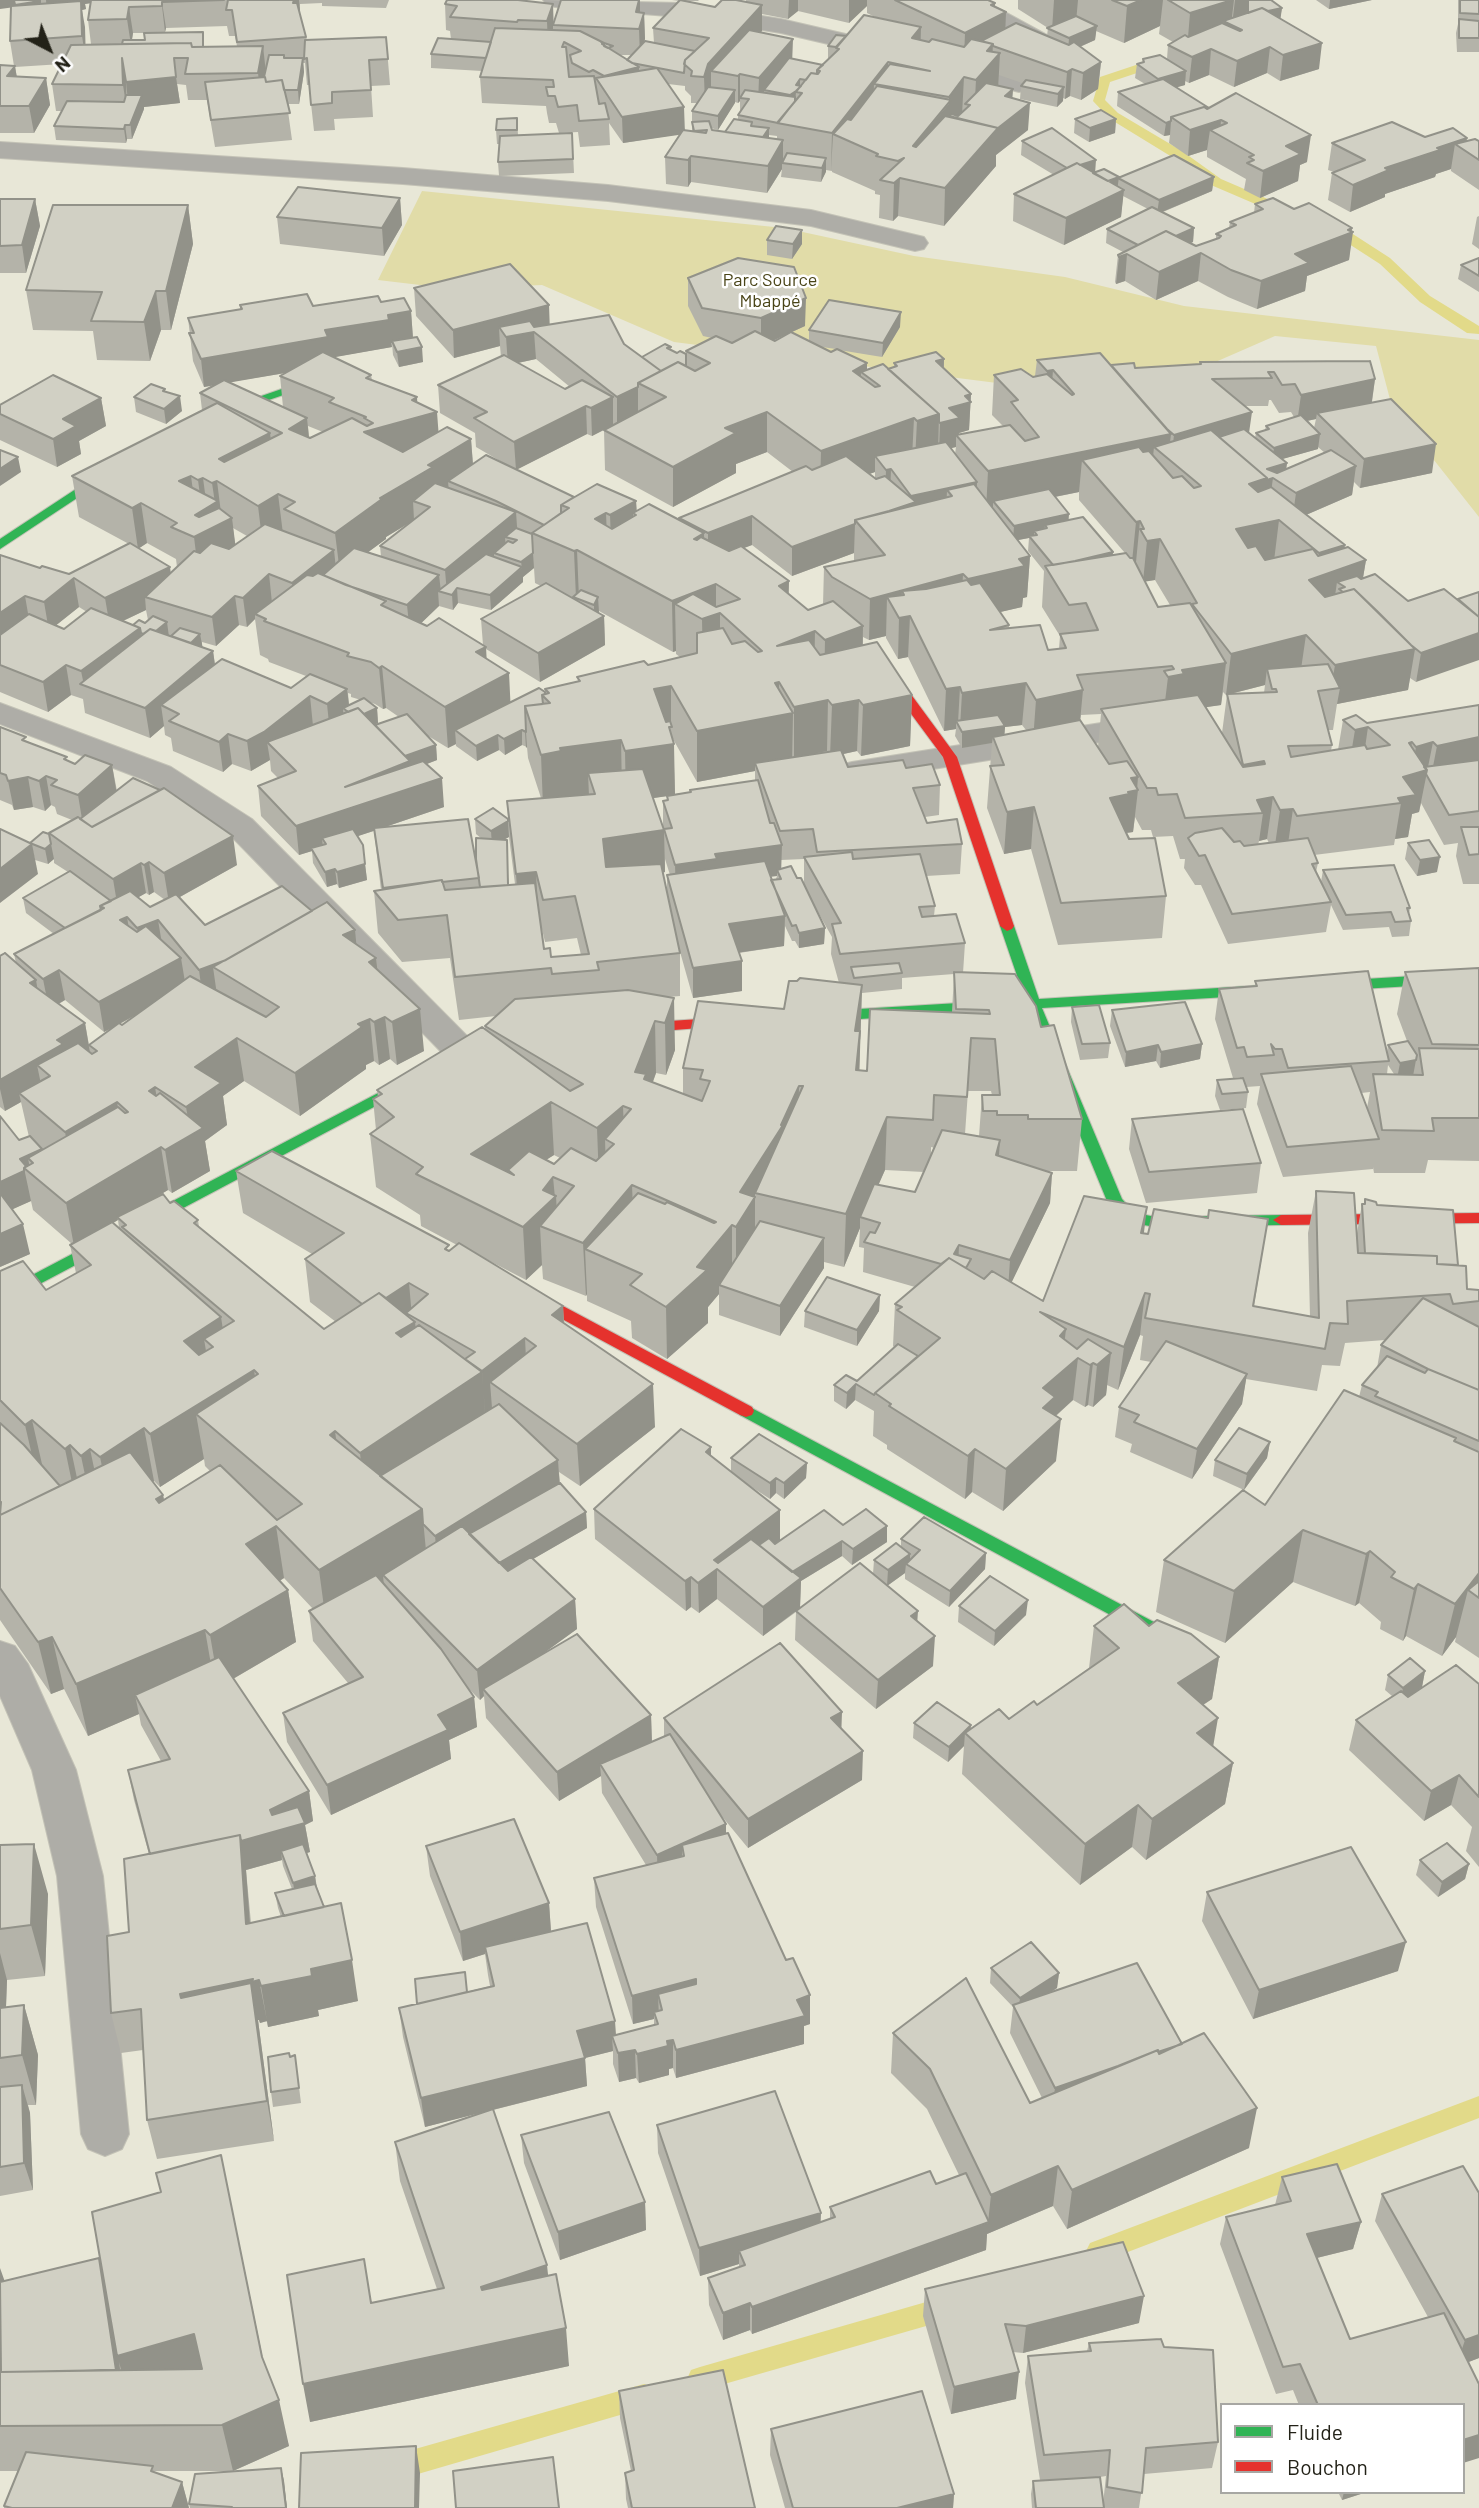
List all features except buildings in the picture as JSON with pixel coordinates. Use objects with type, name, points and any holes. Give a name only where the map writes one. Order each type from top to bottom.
[{"type":"street","points":[[555,0],[692,12],[781,26],[900,54]]},
{"type":"street","points":[[965,0],[1072,59]]},
{"type":"street","points":[[927,61],[1020,85]]},
{"type":"street","points":[[0,150],[403,176],[608,193],[811,218],[915,243]]},
{"type":"street","points":[[195,425],[219,412],[297,387],[333,384],[350,388]]},
{"type":"street","points":[[0,545],[103,473],[138,455]]},
{"type":"street","points":[[867,654],[894,681],[950,757],[1032,1003],[1115,1201],[1126,1213],[1137,1219],[1156,1222],[1479,1218]]},
{"type":"street","points":[[0,713],[159,774],[240,827],[455,1059],[279,1159],[0,1299]]},
{"type":"street","points":[[828,776],[1179,720]]},
{"type":"street","points":[[787,1019],[1479,977]]},
{"type":"street","points":[[610,1030],[760,1020]]},
{"type":"street","points":[[504,1280],[1163,1635]]},
{"type":"street","points":[[0,1658],[13,1676],[54,1770],[80,1876],[105,2134]]},
{"type":"green space","name":"Parc Source Mbappé","points":[[422,191],[784,228],[914,256],[1065,277],[1184,306],[1479,340],[1479,517],[1392,407],[1376,346],[1275,336],[1149,391],[1068,392],[674,342],[542,285],[454,289],[378,280]]},
{"type":"waterway","points":[[1160,61],[1104,80],[1099,101],[1114,116],[1177,154],[1216,182],[1265,203],[1283,217]]},
{"type":"waterway","points":[[1329,228],[1337,230],[1385,261],[1425,299],[1472,330],[1479,330]]},
{"type":"waterway","points":[[1099,2251],[1479,2107]]},
{"type":"waterway","points":[[700,2379],[947,2308]]},
{"type":"waterway","points":[[394,2468],[644,2396]]},
{"type":"traffic: fast","points":[[213,415],[297,387],[334,384]]},
{"type":"traffic: fast","points":[[0,545],[120,464]]},
{"type":"traffic: fast","points":[[1007,926],[1033,1003],[1115,1201],[1126,1213],[1137,1219],[1156,1222],[1281,1220]]},
{"type":"traffic: fast","points":[[809,1017],[1479,977]]},
{"type":"traffic: fast","points":[[0,1299],[418,1077]]},
{"type":"traffic: fast","points":[[746,1411],[1161,1634]]},
{"type":"traffic: jam","points":[[877,664],[894,681],[950,757],[1007,926]]},
{"type":"traffic: jam","points":[[624,1029],[745,1021]]},
{"type":"traffic: jam","points":[[1281,1220],[1479,1218]]},
{"type":"traffic: jam","points":[[518,1288],[746,1411]]}]
